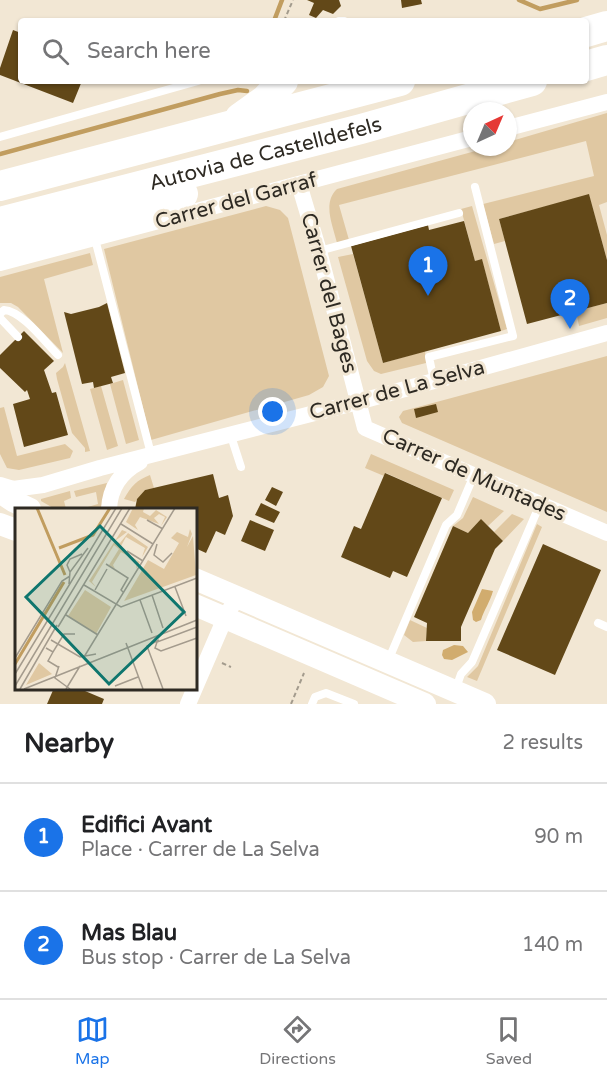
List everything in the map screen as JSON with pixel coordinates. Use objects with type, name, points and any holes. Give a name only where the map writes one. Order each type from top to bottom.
[{"type":"highway","points":[[589,23],[607,20]]},
{"type":"highway","points":[[589,31],[607,26]]},
{"type":"highway","points":[[589,65],[607,60]]},
{"type":"highway","name":"Autovia de Castelldefels","points":[[0,186],[389,84]]},
{"type":"highway","name":"Autovia de Castelldefels","points":[[0,222],[361,129],[521,84]]},
{"type":"highway","points":[[220,129],[257,107],[276,85]]},
{"type":"highway","points":[[0,247],[114,216],[267,168],[361,129]]},
{"type":"main road","points":[[0,492],[28,508]]},
{"type":"main road","points":[[0,524],[15,530]]},
{"type":"main road","points":[[196,579],[485,704]]},
{"type":"main road","points":[[196,605],[425,704]]},
{"type":"street","points":[[517,126],[607,102]]},
{"type":"street","name":"Carrer del Garraf","points":[[0,263],[463,140]]},
{"type":"street","name":"Carrer del Bages","points":[[299,184],[319,251],[358,402]]},
{"type":"street","name":"Carrer de La Selva","points":[[0,485],[13,489],[44,485],[151,454],[358,402],[607,333]]},
{"type":"street","name":"Carrer de Muntades","points":[[358,402],[365,428],[607,533]]},
{"type":"street","name":"Carrer de La Selva","points":[[109,508],[113,491],[124,472],[151,454]]},
{"type":"street","points":[[196,685],[225,618],[237,597]]},
{"type":"street","points":[[188,704],[194,689]]},
{"type":"lane","points":[[0,137],[187,84]]},
{"type":"lane","points":[[434,381],[429,357],[513,336],[475,188]]},
{"type":"lane","points":[[319,251],[459,213]]},
{"type":"lane","points":[[95,239],[151,454]]},
{"type":"lane","points":[[18,337],[0,316],[4,310],[12,311],[20,316],[58,355]]},
{"type":"lane","points":[[230,433],[241,467]]},
{"type":"lane","points":[[387,662],[446,525],[457,515],[474,475]]},
{"type":"lane","points":[[455,691],[461,674],[472,662],[540,504]]},
{"type":"lane","points":[[312,704],[315,697],[323,693],[354,704]]},
{"type":"path","points":[[285,18],[293,0]]},
{"type":"path","points":[[291,704],[305,670]]},
{"type":"shaded area","points":[[607,113],[607,202],[599,205],[607,235],[607,260],[589,195],[499,219],[505,241],[494,244],[483,204],[594,176],[586,141],[339,205],[349,240],[337,243],[329,208],[337,189],[463,154],[517,156],[517,139]]},
{"type":"shaded area","points":[[266,206],[280,210],[288,218],[329,376],[323,387],[309,395],[151,440],[104,249]]},
{"type":"shaded area","points":[[472,206],[507,329],[501,331],[482,260],[475,261],[461,209]]},
{"type":"shaded area","points":[[90,253],[93,265],[44,279],[63,353],[18,307],[11,303],[0,303],[0,277]]},
{"type":"shaded area","points":[[353,254],[383,363],[425,351],[426,363],[381,374],[374,371],[367,361],[338,257]]},
{"type":"shaded area","points":[[607,303],[607,318],[579,326],[576,311]]},
{"type":"shaded area","points":[[607,356],[607,512],[402,423],[399,417],[403,411]]},
{"type":"shaded area","points":[[65,363],[90,451],[85,452],[85,448],[72,433],[56,373]]},
{"type":"shaded area","points":[[123,380],[139,440],[126,444],[110,384]]},
{"type":"shaded area","points":[[101,386],[118,446],[107,450],[90,389]]},
{"type":"shaded area","points":[[4,407],[17,456],[65,444],[73,451],[70,458],[19,470],[7,468],[0,454],[0,408]]},
{"type":"shaded area","points":[[371,454],[454,490],[449,501],[386,473],[384,476],[365,468]]},
{"type":"shaded area","points":[[150,475],[154,488],[145,490],[135,502],[124,499],[135,484]]},
{"type":"shaded area","points":[[107,483],[101,508],[84,508],[98,504],[96,492],[76,497],[74,491]]},
{"type":"shaded area","points":[[70,491],[71,498],[64,501],[66,508],[53,508],[41,499]]},
{"type":"shaded area","points":[[473,497],[504,511],[488,526],[481,520],[468,533],[453,526],[463,518]]},
{"type":"shaded area","points":[[512,514],[524,519],[503,541],[494,532]]},
{"type":"shaded area","points":[[537,524],[542,527],[477,681],[467,677],[478,666]]},
{"type":"shaded area","points":[[482,589],[493,591],[481,620],[476,622],[473,620],[472,612]]},
{"type":"shaded area","points":[[410,620],[427,628],[426,641],[413,642],[404,635]]},
{"type":"shaded area","points":[[454,645],[463,646],[468,652],[452,660],[444,659],[443,650]]},
{"type":"building","points":[[307,0],[339,0],[341,6],[333,14],[323,10],[316,18],[309,15],[314,3]]},
{"type":"building","points":[[401,0],[421,0],[422,4],[402,8]]},
{"type":"building","points":[[13,30],[18,32],[18,82],[0,75],[0,68]]},
{"type":"building","points":[[23,84],[81,84],[73,103]]},
{"type":"building","points":[[589,194],[607,260],[607,303],[527,324],[499,219]]},
{"type":"building","points":[[464,221],[475,261],[482,259],[501,331],[383,363],[351,246],[428,225],[429,230]]},
{"type":"building","points":[[107,303],[125,373],[111,377],[113,383],[94,388],[93,382],[82,384],[64,312],[71,314]]},
{"type":"building","points":[[24,331],[54,361],[44,370],[52,393],[56,392],[68,435],[24,447],[13,404],[30,399],[27,390],[25,392],[0,368],[0,355]]},
{"type":"building","points":[[436,404],[438,412],[416,418],[414,409]]},
{"type":"building","points":[[385,473],[442,498],[407,577],[393,571],[390,578],[341,557],[354,526],[361,529]]},
{"type":"building","points":[[213,474],[219,498],[228,495],[233,516],[225,535],[216,531],[206,553],[196,548],[196,508],[135,508],[137,499],[145,490]]},
{"type":"building","points":[[272,487],[283,492],[276,506],[265,500]]},
{"type":"building","points":[[261,503],[280,512],[274,523],[255,515]]},
{"type":"building","points":[[481,519],[503,541],[495,549],[461,627],[461,641],[426,641],[427,623],[414,617],[453,526],[468,533]]},
{"type":"building","points":[[250,520],[274,530],[265,551],[241,541]]},
{"type":"building","points":[[543,544],[601,570],[555,675],[497,650]]},
{"type":"building","points":[[54,689],[80,689],[104,699],[102,704],[47,704]]},
{"type":"waterway","points":[[275,18],[282,0]]},
{"type":"waterway","points":[[519,0],[540,9],[577,0]]},
{"type":"waterway","points":[[0,154],[220,94],[238,90],[247,91]]},
{"type":"place","name":"Edifici Avant","points":[[428,296]]},
{"type":"place","name":"Mas Blau","points":[[570,329]]}]
